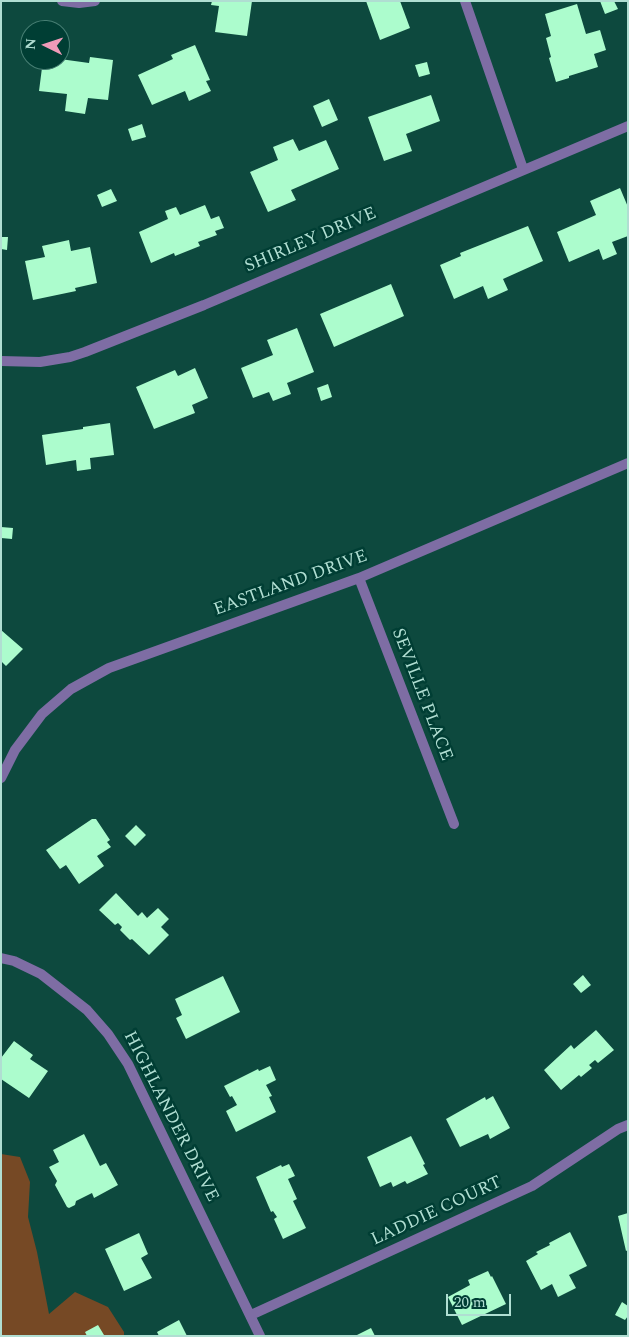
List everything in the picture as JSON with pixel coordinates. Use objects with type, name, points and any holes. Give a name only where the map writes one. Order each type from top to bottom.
[{"type":"street","points":[[62,1],[79,3],[95,1]]},
{"type":"street","points":[[465,1],[523,169]]},
{"type":"street","name":"SHIRLEY DRIVE","points":[[1,361],[40,362],[70,357],[85,352],[204,305],[628,126]]},
{"type":"street","name":"EASTLAND DRIVE","points":[[1,778],[15,750],[42,714],[71,689],[101,672],[359,578],[628,462]]},
{"type":"street","name":"SEVILLE PLACE","points":[[359,578],[454,824]]},
{"type":"street","name":"HIGHLANDER DRIVE","points":[[1,958],[14,961],[41,974],[87,1010],[108,1034],[128,1064],[260,1336]]},
{"type":"street","name":"LADDIE COURT","points":[[251,1315],[532,1186],[618,1129],[628,1126]]},
{"type":"shaded area","points":[[1,1154],[20,1157],[30,1182],[28,1217],[49,1314],[75,1292],[108,1307],[124,1332],[124,1336],[1,1336]]},
{"type":"building","points":[[212,1],[252,1],[247,36],[215,32],[219,6],[211,5]]},
{"type":"building","points":[[366,1],[400,1],[410,28],[380,40]]},
{"type":"building","points":[[600,1],[614,1],[618,9],[605,14]]},
{"type":"building","points":[[577,4],[586,34],[600,30],[606,50],[594,54],[598,67],[556,82],[549,58],[551,57],[546,38],[551,36],[545,14]]},
{"type":"building","points":[[195,45],[210,80],[206,81],[211,91],[189,101],[185,91],[152,105],[138,75],[173,59],[171,55]]},
{"type":"building","points":[[90,57],[113,60],[108,100],[88,98],[85,114],[65,111],[67,94],[39,91],[42,70],[70,70],[70,60],[89,63]]},
{"type":"building","points":[[427,62],[430,74],[419,77],[415,65]]},
{"type":"building","points":[[431,95],[440,121],[406,134],[412,151],[384,161],[368,117]]},
{"type":"building","points":[[329,99],[338,120],[322,127],[313,106]]},
{"type":"building","points":[[142,124],[146,137],[132,141],[128,129]]},
{"type":"building","points":[[293,139],[299,151],[326,140],[339,169],[291,190],[296,200],[268,212],[250,172],[278,160],[273,147]]},
{"type":"building","points":[[620,188],[628,207],[628,236],[612,242],[617,254],[603,260],[599,249],[569,262],[557,232],[596,215],[590,201]]},
{"type":"building","points":[[111,189],[117,201],[102,207],[97,195]]},
{"type":"building","points":[[205,205],[211,219],[219,216],[224,228],[215,231],[217,235],[198,242],[200,246],[175,256],[174,253],[151,263],[139,232],[168,219],[165,211],[176,207],[180,215]]},
{"type":"building","points":[[528,226],[543,261],[503,279],[508,290],[488,299],[483,286],[454,299],[440,265],[461,256],[460,253]]},
{"type":"building","points":[[1,237],[8,237],[7,250],[1,249]]},
{"type":"building","points":[[69,240],[71,251],[90,247],[97,283],[75,288],[76,291],[33,300],[25,261],[45,257],[42,246]]},
{"type":"building","points":[[391,284],[404,316],[334,347],[320,314]]},
{"type":"building","points":[[297,328],[314,372],[287,383],[291,394],[273,401],[269,392],[253,398],[241,368],[273,355],[267,340]]},
{"type":"building","points":[[195,368],[208,398],[192,405],[195,413],[154,429],[136,387],[175,370],[178,376]]},
{"type":"building","points":[[328,384],[332,397],[321,401],[317,388]]},
{"type":"building","points":[[110,423],[114,455],[90,458],[91,469],[77,471],[76,460],[46,465],[42,435]]},
{"type":"building","points":[[1,527],[13,528],[12,539],[1,538]]},
{"type":"building","points":[[1,630],[23,649],[6,666],[1,661]]},
{"type":"building","points":[[92,819],[96,819],[110,840],[107,842],[111,847],[97,856],[104,866],[79,884],[66,865],[60,869],[46,850]]},
{"type":"building","points":[[136,825],[146,835],[135,846],[125,836]]},
{"type":"building","points":[[116,893],[138,916],[142,912],[147,918],[158,908],[169,919],[161,927],[169,935],[149,955],[120,930],[122,927],[118,923],[115,925],[99,910]]},
{"type":"building","points":[[583,975],[591,985],[581,993],[573,984]]},
{"type":"building","points":[[223,976],[240,1012],[186,1039],[176,1018],[182,1015],[175,999]]},
{"type":"building","points":[[596,1030],[614,1050],[598,1063],[595,1060],[589,1065],[592,1068],[581,1077],[579,1075],[561,1090],[544,1070],[571,1045],[574,1049]]},
{"type":"building","points":[[14,1041],[33,1055],[30,1059],[48,1071],[29,1098],[1,1079],[1,1058]]},
{"type":"building","points":[[270,1066],[276,1080],[266,1085],[272,1096],[269,1097],[276,1112],[236,1132],[226,1111],[237,1105],[224,1086],[258,1069],[259,1071]]},
{"type":"building","points":[[493,1096],[510,1128],[490,1139],[488,1134],[460,1147],[446,1119],[485,1097],[486,1100]]},
{"type":"building","points":[[84,1134],[100,1166],[106,1163],[118,1185],[94,1198],[92,1193],[76,1201],[75,1205],[69,1208],[55,1185],[57,1181],[49,1167],[59,1162],[53,1150]]},
{"type":"building","points":[[411,1136],[428,1174],[407,1184],[405,1181],[393,1187],[391,1182],[380,1187],[367,1157]]},
{"type":"building","points":[[289,1164],[295,1176],[288,1179],[297,1199],[293,1201],[306,1228],[283,1239],[274,1219],[277,1217],[273,1211],[271,1212],[256,1177],[281,1165],[282,1167]]},
{"type":"building","points":[[628,1213],[628,1250],[626,1251],[618,1216]]},
{"type":"building","points":[[570,1232],[587,1266],[569,1275],[576,1288],[558,1297],[552,1284],[541,1290],[526,1261],[538,1254],[536,1252],[550,1245],[549,1243]]},
{"type":"building","points":[[139,1233],[148,1254],[141,1258],[152,1278],[124,1291],[105,1249]]},
{"type":"building","points":[[488,1271],[506,1304],[462,1325],[448,1297],[470,1285],[468,1280]]},
{"type":"building","points":[[622,1302],[628,1306],[628,1316],[625,1320],[615,1315]]},
{"type":"building","points":[[179,1320],[187,1336],[159,1336],[157,1332]]},
{"type":"building","points":[[98,1325],[104,1335],[87,1336],[85,1332]]},
{"type":"building","points":[[371,1328],[375,1336],[355,1336]]}]
